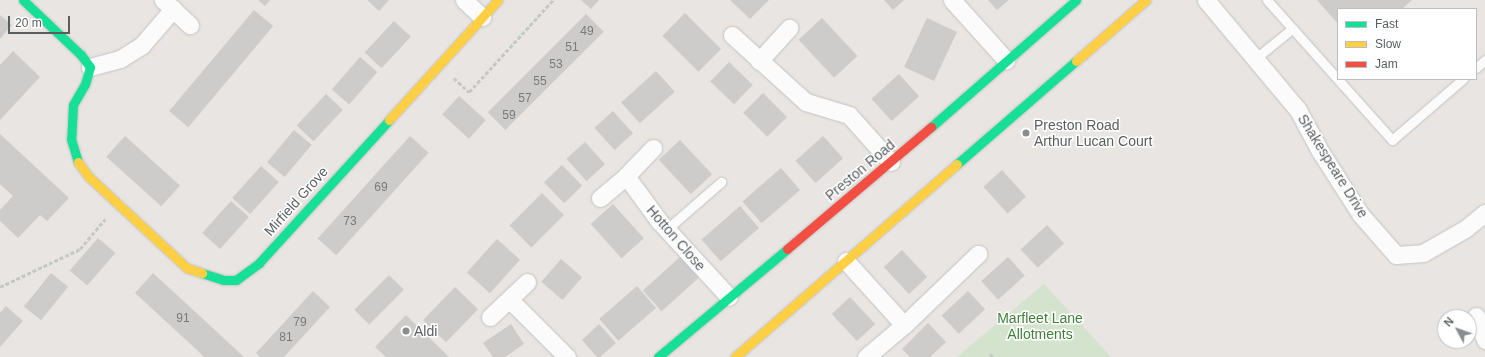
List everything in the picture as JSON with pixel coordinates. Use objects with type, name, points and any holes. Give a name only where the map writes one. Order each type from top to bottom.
[{"type":"street","points":[[23,0],[81,55],[90,67],[120,59],[142,45],[168,5],[190,25]]},
{"type":"street","points":[[464,0],[482,17]]},
{"type":"street","name":"Mirfield Grove","points":[[90,67],[85,84],[73,105],[71,139],[76,159],[89,177],[187,268],[224,280],[236,280],[259,263],[498,0]]},
{"type":"street","points":[[952,0],[1006,60]]},
{"type":"street","name":"Preston Road","points":[[659,357],[728,297],[891,162],[1076,0]]},
{"type":"street","points":[[736,357],[1146,0]]},
{"type":"street","name":"Shakespeare Drive","points":[[1206,0],[1298,110],[1320,151],[1361,214],[1396,255],[1423,253],[1465,229],[1485,213]]},
{"type":"street","points":[[759,61],[790,28]]},
{"type":"street","points":[[732,35],[806,102],[850,115],[891,162]]},
{"type":"street","points":[[600,198],[626,176],[653,148]]},
{"type":"street","name":"Hotton Close","points":[[626,176],[666,229],[728,297]]},
{"type":"street","points":[[866,357],[904,325],[978,254]]},
{"type":"street","points":[[846,261],[904,325]]},
{"type":"street","points":[[490,317],[528,282]]},
{"type":"street","points":[[510,300],[567,357]]},
{"type":"street","points":[[1477,319],[1485,340]]},
{"type":"lane","points":[[1266,0],[1337,79]]},
{"type":"lane","points":[[1256,58],[1292,29]]},
{"type":"lane","points":[[1477,67],[1485,60]]},
{"type":"lane","points":[[1338,80],[1392,140],[1462,80]]},
{"type":"lane","points":[[666,229],[721,182]]},
{"type":"path","points":[[439,64],[469,92],[553,0]]},
{"type":"path","points":[[0,287],[80,249],[118,204]]},
{"type":"path","points":[[990,354],[994,357]]},
{"type":"green space","name":"Marfleet Lane Allotments","points":[[1044,284],[1111,357],[957,357]]},
{"type":"building","points":[[258,0],[270,0],[265,6]]},
{"type":"building","points":[[367,0],[389,0],[379,11]]},
{"type":"building","points":[[581,0],[599,0],[591,9]]},
{"type":"building","points":[[730,0],[769,0],[750,19]]},
{"type":"building","points":[[884,0],[904,0],[893,10]]},
{"type":"building","points":[[988,0],[1009,0],[997,10]]},
{"type":"building","points":[[1317,0],[1412,0],[1403,8],[1337,8],[1337,23]]},
{"type":"building","points":[[254,10],[273,26],[188,127],[169,111]]},
{"type":"building","points":[[685,13],[721,49],[698,72],[662,36]]},
{"type":"building","points":[[586,14],[604,32],[505,130],[488,112]]},
{"type":"building","points":[[0,15],[12,25],[0,39]]},
{"type":"building","points":[[822,18],[857,56],[834,78],[799,40]]},
{"type":"building","points":[[927,18],[957,32],[934,81],[904,67]]},
{"type":"building","points":[[394,21],[411,37],[381,68],[365,52]]},
{"type":"building","points":[[13,51],[40,77],[0,120],[0,65]]},
{"type":"building","points":[[360,57],[377,72],[349,105],[332,89]]},
{"type":"building","points":[[729,62],[753,85],[734,104],[710,81]]},
{"type":"building","points":[[656,71],[675,92],[640,123],[621,102]]},
{"type":"building","points":[[899,74],[919,96],[892,121],[872,99]]},
{"type":"building","points":[[763,93],[787,117],[767,137],[743,113]]},
{"type":"building","points":[[326,94],[343,110],[313,141],[297,125]]},
{"type":"building","points":[[459,96],[486,120],[469,139],[442,115]]},
{"type":"building","points":[[613,111],[633,133],[614,150],[594,128]]},
{"type":"building","points":[[294,130],[312,145],[285,177],[267,162]]},
{"type":"building","points":[[0,134],[69,198],[47,221],[40,215],[18,238],[0,221],[0,210],[13,196],[0,184]]},
{"type":"building","points":[[125,136],[180,186],[161,206],[106,157]]},
{"type":"building","points":[[410,136],[429,153],[336,255],[318,239]]},
{"type":"building","points":[[823,136],[843,158],[816,183],[796,161]]},
{"type":"building","points":[[680,140],[712,174],[691,194],[659,160]]},
{"type":"building","points":[[585,142],[605,164],[586,181],[566,159]]},
{"type":"building","points":[[562,165],[582,186],[564,203],[544,182]]},
{"type":"building","points":[[261,166],[279,182],[250,214],[232,198]]},
{"type":"building","points":[[781,168],[800,190],[762,223],[743,201]]},
{"type":"building","points":[[1002,170],[1026,197],[1008,213],[983,187]]},
{"type":"building","points":[[542,193],[564,215],[531,247],[509,226]]},
{"type":"building","points":[[231,201],[249,217],[220,249],[202,233]]},
{"type":"building","points":[[613,204],[644,238],[621,258],[591,224]]},
{"type":"building","points":[[740,206],[759,228],[721,261],[702,239]]},
{"type":"building","points":[[1047,225],[1064,243],[1038,268],[1021,250]]},
{"type":"building","points":[[98,238],[115,253],[87,286],[70,270]]},
{"type":"building","points":[[497,239],[520,260],[490,293],[467,272]]},
{"type":"building","points":[[902,250],[927,277],[909,294],[884,267]]},
{"type":"building","points":[[680,257],[699,278],[662,311],[643,290]]},
{"type":"building","points":[[1008,257],[1025,276],[998,300],[981,281]]},
{"type":"building","points":[[561,259],[582,277],[562,300],[541,282]]},
{"type":"building","points":[[51,273],[68,287],[41,320],[24,306]]},
{"type":"building","points":[[153,273],[244,357],[204,357],[135,293]]},
{"type":"building","points":[[389,275],[404,290],[369,324],[354,310]]},
{"type":"building","points":[[637,286],[656,308],[618,341],[599,319]]},
{"type":"building","points":[[455,287],[478,309],[446,342],[423,320]]},
{"type":"building","points":[[313,291],[330,307],[284,357],[260,357],[256,353]]},
{"type":"building","points":[[968,291],[985,309],[959,334],[942,316]]},
{"type":"building","points":[[850,297],[875,324],[857,341],[832,314]]},
{"type":"building","points":[[6,306],[23,321],[0,347],[0,313]]},
{"type":"building","name":"Aldi","points":[[406,315],[449,357],[386,357],[375,347]]},
{"type":"building","points":[[928,323],[946,342],[930,357],[910,357],[902,349]]},
{"type":"building","points":[[511,324],[524,344],[505,357],[493,357],[483,343]]},
{"type":"building","points":[[599,324],[616,343],[600,357],[597,357],[582,340]]},
{"type":"traffic: fast","points":[[23,0],[81,55],[90,67],[85,84],[73,105],[71,139],[78,162]]},
{"type":"traffic: fast","points":[[931,127],[1076,0]]},
{"type":"traffic: fast","points":[[957,164],[1076,61]]},
{"type":"traffic: fast","points":[[202,273],[224,280],[236,280],[259,263],[389,120]]},
{"type":"traffic: fast","points":[[658,357],[787,249]]},
{"type":"traffic: slow","points":[[389,120],[498,0]]},
{"type":"traffic: slow","points":[[1076,61],[1146,0]]},
{"type":"traffic: slow","points":[[78,162],[89,177],[187,268],[202,273]]},
{"type":"traffic: slow","points":[[735,357],[957,164]]},
{"type":"traffic: jam","points":[[787,249],[931,127]]},
{"type":"place","name":"Preston Road Arthur Lucan Court","points":[[1026,133]]},
{"type":"place","name":"Aldi","points":[[406,331]]}]
